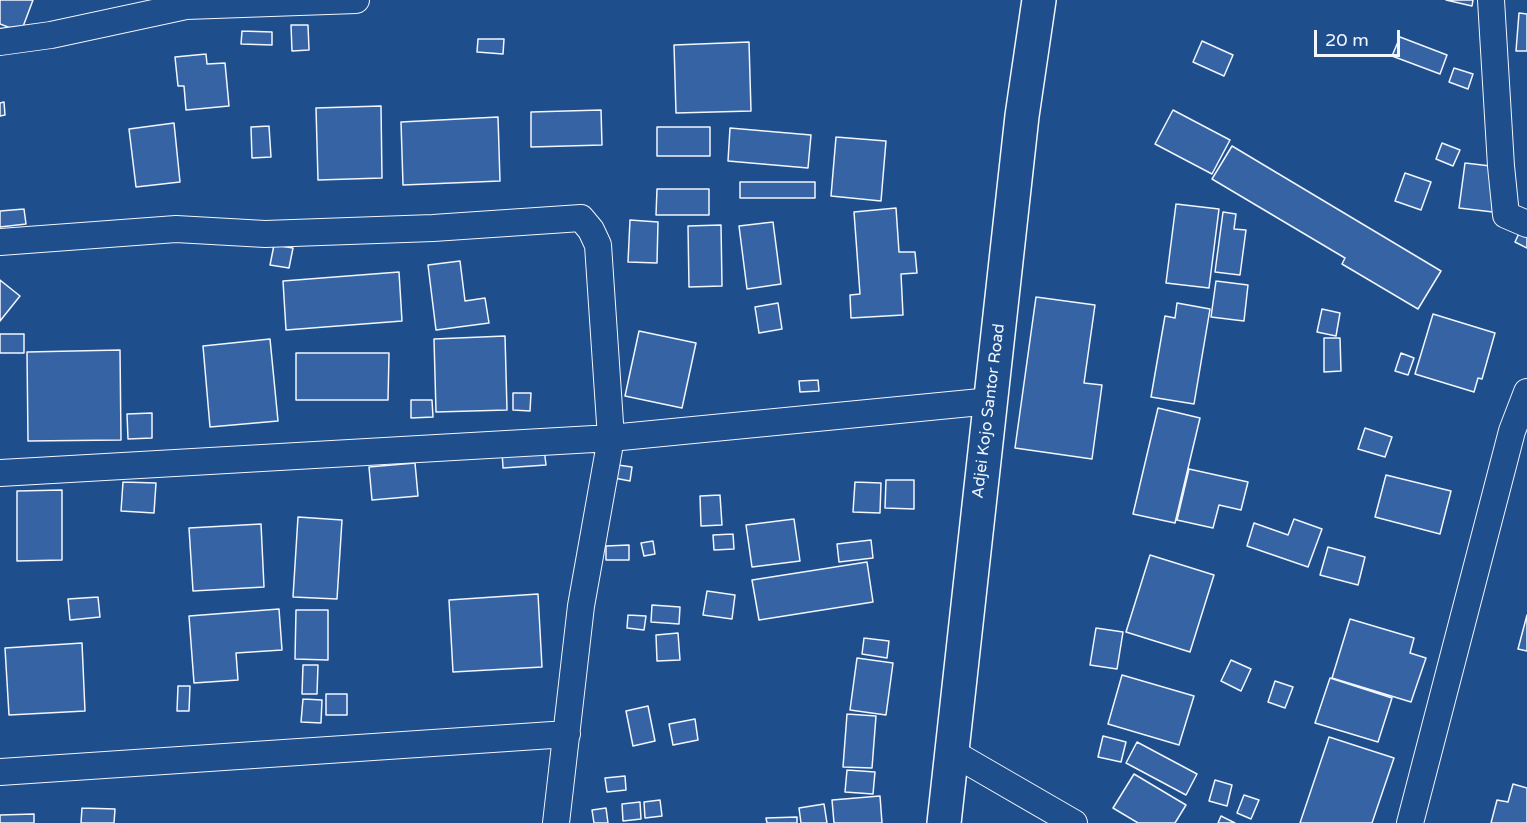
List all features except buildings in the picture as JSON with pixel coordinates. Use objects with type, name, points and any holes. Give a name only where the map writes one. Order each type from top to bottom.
[{"type":"street","points":[[0,42],[51,35],[186,6],[356,0]]},
{"type":"street","name":"Adjei Kojo Santor Road","points":[[944,823],[1022,116],[1039,0]]},
{"type":"street","points":[[1491,0],[1506,214],[1527,224]]},
{"type":"street","points":[[0,242],[176,229],[265,234],[433,228],[581,218],[591,230],[598,245],[611,438],[581,606],[556,823]]},
{"type":"street","points":[[1410,823],[1512,431],[1527,392]]},
{"type":"street","points":[[0,473],[611,438],[991,400]]},
{"type":"street","points":[[0,772],[567,734]]},
{"type":"street","points":[[953,753],[1048,816],[1074,823]]}]
